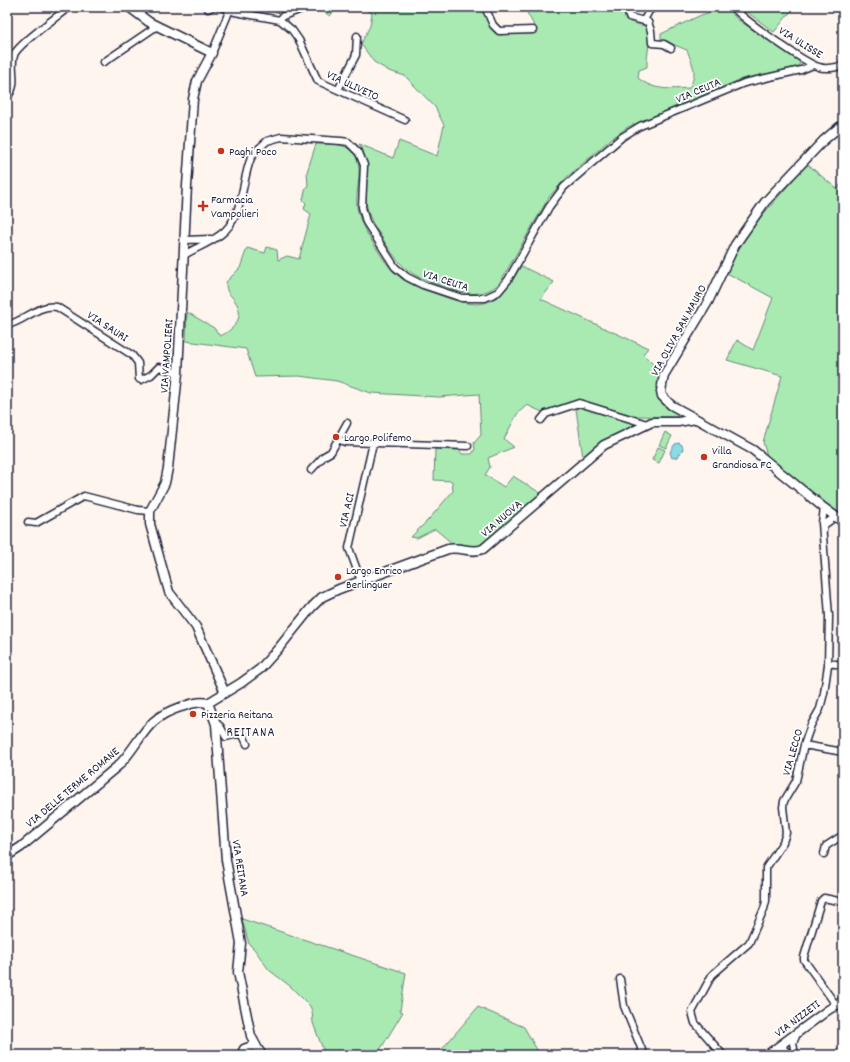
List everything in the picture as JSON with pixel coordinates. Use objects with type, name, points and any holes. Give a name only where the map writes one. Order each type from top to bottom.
[{"type":"street","points":[[7,97],[12,90],[14,80],[15,53],[23,44],[69,7]]},
{"type":"street","points":[[129,7],[157,26],[212,54]]},
{"type":"street","points":[[222,7],[280,20],[283,16],[307,7]]},
{"type":"street","points":[[485,7],[493,25],[499,31],[533,30]]},
{"type":"street","points":[[627,7],[629,17],[644,20],[650,26],[652,43],[664,44],[671,48]]},
{"type":"street","points":[[644,20],[649,11],[654,7]]},
{"type":"street","name":"VIA ULISSE","points":[[733,7],[748,21],[813,65],[828,69],[843,66]]},
{"type":"street","name":"VIA VAMPOLIERI","points":[[150,511],[163,488],[167,472],[178,373],[187,186],[193,99],[198,81],[212,54],[230,9]]},
{"type":"street","name":"VIA ULIVETO","points":[[280,20],[292,30],[299,40],[315,78],[322,84],[405,120]]},
{"type":"street","points":[[104,62],[157,26]]},
{"type":"street","points":[[338,90],[356,55],[357,36]]},
{"type":"street","name":"VIA CEUTA","points":[[184,255],[225,231],[236,214],[248,164],[256,151],[267,141],[281,137],[341,140],[354,147],[362,157],[364,165],[362,197],[364,215],[371,231],[395,267],[407,277],[423,285],[462,298],[485,298],[498,292],[508,280],[549,207],[561,191],[622,137],[640,126],[744,83],[801,70],[813,65]]},
{"type":"street","name":"VIA OLIVA SAN MAURO","points":[[843,124],[824,140],[775,192],[746,228],[727,259],[708,302],[664,375],[661,386],[662,396],[671,405],[753,450],[843,522]]},
{"type":"street","points":[[185,240],[212,239]]},
{"type":"street","name":"VIA SAURI","points":[[7,325],[48,307],[57,307],[132,355],[138,364],[140,371],[139,379],[141,380],[151,375],[159,367],[178,373]]},
{"type":"street","points":[[541,420],[546,414],[579,402],[647,424]]},
{"type":"street","name":"VIA NUOVA","points":[[208,703],[250,677],[268,661],[318,600],[339,589],[454,547],[473,552],[483,549],[604,445],[647,424],[661,421],[678,422],[696,419]]},
{"type":"street","points":[[311,470],[324,456],[331,452],[347,423]]},
{"type":"street","points":[[338,439],[346,442],[468,446]]},
{"type":"street","name":"VIA ACI","points":[[361,581],[349,548],[373,443]]},
{"type":"street","points":[[28,522],[36,523],[84,496],[138,510],[150,511],[150,524],[169,592],[196,627],[225,693]]},
{"type":"street","name":"VIA LECCO","points":[[723,1055],[695,1023],[692,1016],[692,1009],[712,975],[749,943],[764,909],[766,901],[766,868],[784,837],[786,828],[783,807],[784,801],[799,774],[804,745],[811,725],[820,709],[828,663],[829,616],[822,531],[824,508]]},
{"type":"street","points":[[822,531],[824,525],[835,516]]},
{"type":"street","points":[[828,663],[843,665]]},
{"type":"street","name":"VIA REITANA","points":[[208,703],[216,724],[226,860],[241,943],[238,972],[251,1036],[260,1052]]},
{"type":"street","name":"VIA DELLE TERME ROMANE","points":[[7,856],[119,765],[132,751],[148,726],[158,716],[186,705],[208,703]]},
{"type":"street","points":[[216,724],[220,726],[226,737],[231,737],[240,733],[242,734],[247,744]]},
{"type":"street","points":[[804,745],[843,752]]},
{"type":"street","points":[[824,854],[826,846],[843,835]]},
{"type":"street","points":[[840,1003],[804,960],[804,957],[821,901],[824,898],[843,902]]},
{"type":"street","points":[[620,979],[624,1006],[644,1055]]},
{"type":"street","name":"VIA NIZZETI","points":[[768,1055],[840,1003]]},
{"type":"street","points":[[793,1055],[793,1043],[797,1033]]},
{"type":"street","points":[[241,1054],[251,1036]]},
{"type":"street","points":[[784,1043],[793,1055]]},
{"type":"street","points":[[241,1054],[252,1046],[260,1052]]},
{"type":"street","points":[[768,1055],[784,1055]]},
{"type":"green space","points":[[316,7],[338,7],[330,16]]},
{"type":"green space","points":[[360,7],[482,7],[494,32],[500,35],[537,31],[524,7],[624,7],[624,12],[630,22],[645,26],[649,35],[647,67],[639,70],[638,78],[650,85],[669,89],[689,88],[692,83],[694,69],[687,50],[672,44],[661,42],[661,34],[701,15],[726,7],[737,19],[799,61],[800,64],[796,67],[742,79],[628,127],[611,139],[566,178],[549,197],[499,284],[487,291],[474,294],[461,292],[424,280],[408,270],[388,248],[375,228],[369,215],[366,200],[367,166],[366,159],[359,144],[393,158],[399,141],[437,156],[444,125],[435,107],[405,76],[389,71],[374,62],[361,44],[370,26],[372,13]]},
{"type":"green space","points":[[740,7],[789,7],[792,10],[774,32]]},
{"type":"green space","points":[[7,51],[12,51],[12,82],[7,93]]},
{"type":"green space","points":[[316,144],[332,144],[342,146],[347,148],[355,155],[359,166],[357,200],[360,219],[381,256],[392,270],[401,278],[417,287],[450,299],[475,304],[485,303],[494,299],[503,292],[521,266],[554,282],[541,299],[648,348],[643,354],[660,371],[658,393],[684,417],[635,416],[579,400],[542,412],[527,405],[517,414],[504,439],[514,447],[488,458],[490,467],[485,475],[504,487],[513,476],[542,494],[483,544],[478,546],[453,544],[435,529],[417,538],[411,537],[430,518],[453,491],[452,481],[434,480],[435,449],[459,450],[462,454],[472,454],[475,449],[474,443],[481,435],[479,394],[439,397],[371,393],[337,381],[299,376],[255,377],[246,349],[186,341],[187,312],[214,328],[220,336],[230,330],[237,322],[239,317],[238,307],[227,291],[226,282],[240,268],[247,248],[265,253],[267,247],[277,250],[278,260],[287,256],[299,259],[311,214],[304,209],[306,203],[303,200],[306,187],[308,186],[307,172]]},
{"type":"green space","points":[[807,164],[837,189],[843,181],[843,515],[819,499],[818,495],[813,494],[767,456],[763,442],[782,376],[727,360],[737,340],[753,350],[773,298],[727,273],[740,244],[752,227]]},
{"type":"green space","points":[[581,407],[636,423],[622,433],[612,437],[583,458],[576,409]]},
{"type":"green space","points":[[665,432],[672,436],[666,448],[659,445]]},
{"type":"green space","points":[[658,447],[665,450],[659,463],[652,460]]},
{"type":"green space","points":[[242,919],[406,973],[400,1011],[403,1012],[377,1055],[325,1055],[313,1023],[310,1006],[290,986],[269,970],[249,944]]},
{"type":"green space","points":[[478,1007],[524,1027],[540,1055],[437,1055]]},
{"type":"water","points":[[679,443],[682,445],[683,449],[678,457],[672,458],[670,452],[675,444]]},
{"type":"place","name":"Paghi Poco","points":[[221,151]]},
{"type":"place","name":"Farmacia Vampolieri","points":[[203,206]]},
{"type":"place","name":"Largo Polifemo","points":[[336,437]]},
{"type":"place","name":"Villa Grandiosa FC","points":[[704,457]]},
{"type":"place","name":"Largo Enrico Berlinguer","points":[[338,577]]},
{"type":"place","name":"Pizzeria Reitana","points":[[193,714]]},
{"type":"district","name":"REITANA","points":[[251,731]]}]
